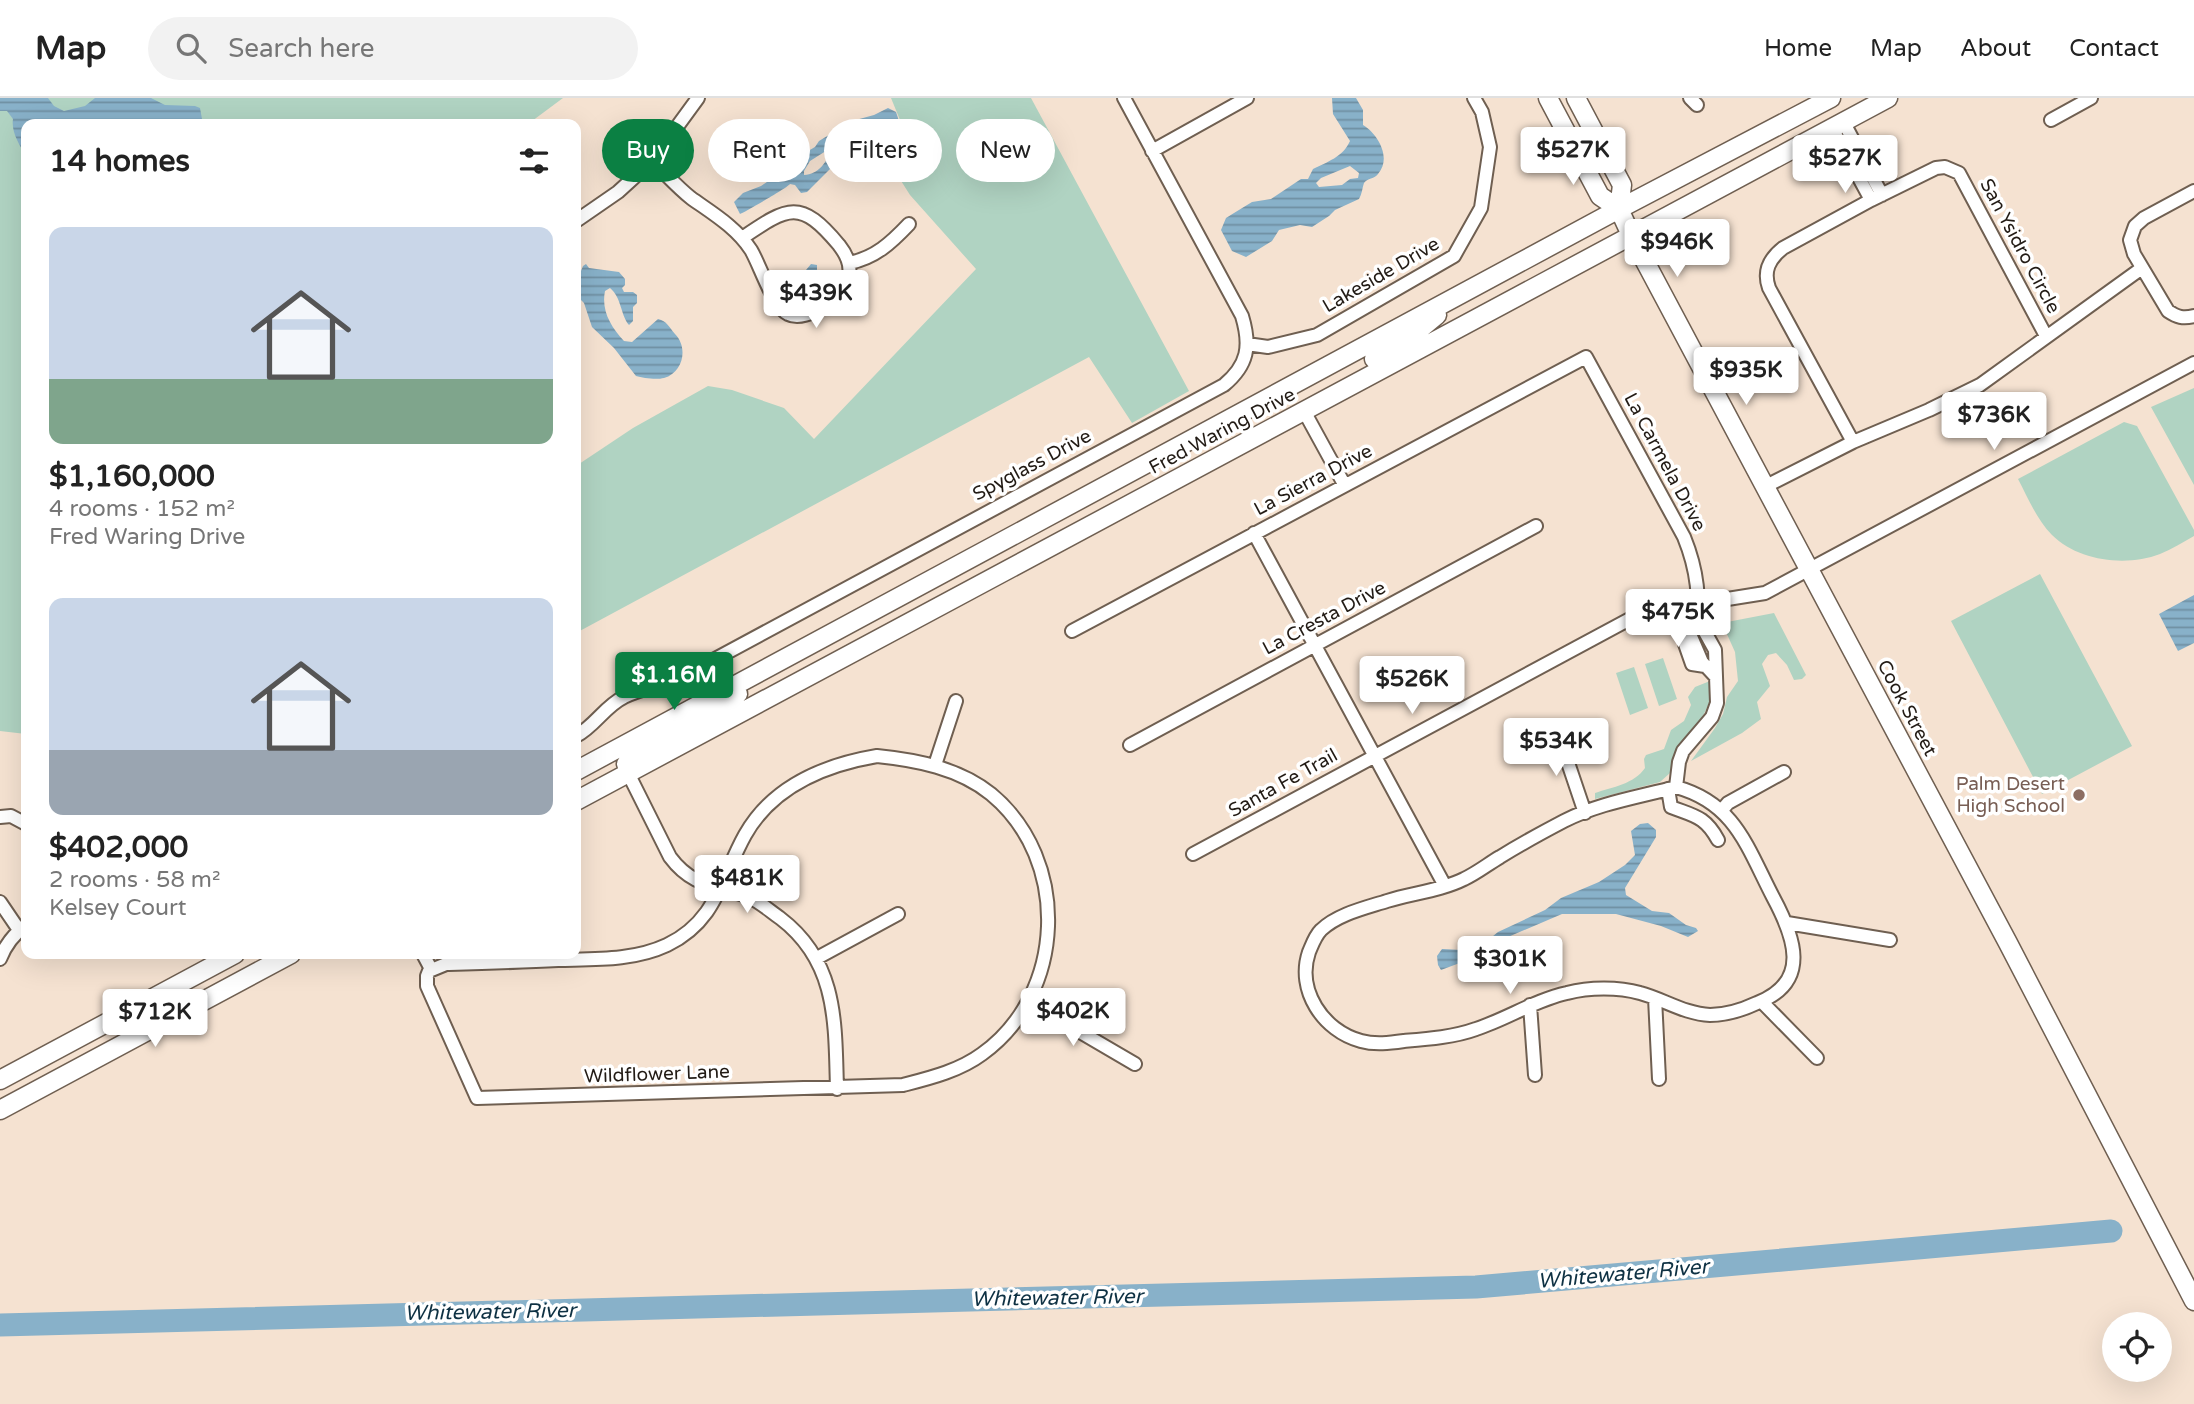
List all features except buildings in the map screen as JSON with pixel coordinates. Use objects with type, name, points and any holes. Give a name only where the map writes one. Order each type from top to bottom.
[{"type":"main road","name":"Cook Street","points":[[1548,98],[1600,196],[1619,209],[2194,1301]]},
{"type":"main road","name":"Cook Street","points":[[1576,98],[1622,185],[1619,209]]},
{"type":"main road","name":"Fred Waring Drive","points":[[581,768],[1619,209],[1831,98]]},
{"type":"main road","points":[[1838,125],[1831,122],[1836,113],[1861,98]]},
{"type":"main road","name":"Fred Waring Drive","points":[[581,798],[1888,98]]},
{"type":"main road","points":[[1304,411],[1303,403],[1308,395],[1402,344],[1464,293]]},
{"type":"main road","points":[[628,773],[626,766],[630,759],[715,712],[770,667]]},
{"type":"main road","points":[[0,1080],[226,959]]},
{"type":"main road","points":[[0,1110],[282,959]]},
{"type":"street","points":[[683,119],[698,98]]},
{"type":"street","points":[[1124,98],[1242,316],[1247,344]]},
{"type":"street","points":[[1152,151],[1247,98]]},
{"type":"street","name":"Lakeside Drive","points":[[1247,344],[1268,347],[1317,335],[1454,256],[1481,208],[1490,147],[1482,112],[1475,98]]},
{"type":"street","points":[[2051,120],[2091,98]]},
{"type":"street","points":[[1838,125],[1876,197]]},
{"type":"street","name":"San Ysidro Circle","points":[[1853,442],[1769,288],[1766,270],[1775,254],[1783,248],[1876,197],[1936,168],[1945,167],[1959,173],[2046,337]]},
{"type":"street","points":[[581,218],[629,182]]},
{"type":"street","points":[[673,182],[708,207],[742,238],[783,310],[794,316],[808,315],[821,309],[847,280],[849,264],[845,253],[813,219],[797,211],[780,214],[742,238]]},
{"type":"street","points":[[2194,191],[2144,218],[2135,226],[2130,240],[2134,254],[2168,311],[2186,318],[2194,316]]},
{"type":"street","points":[[849,264],[880,252],[909,224]]},
{"type":"street","points":[[1766,486],[1853,442],[1980,385],[2142,268]]},
{"type":"street","name":"Spyglass Drive","points":[[581,733],[625,696],[660,687],[678,679],[1224,385],[1244,363],[1247,344]]},
{"type":"street","name":"La Carmela Drive","points":[[1572,363],[1586,357],[1594,368],[1684,537],[1692,556],[1696,604],[1696,623],[1690,634],[1705,666],[1716,677]]},
{"type":"street","name":"La Sierra Drive","points":[[1072,631],[1572,363]]},
{"type":"street","name":"Santa Fe Trail","points":[[1193,855],[1654,606],[1676,599],[1696,604],[1765,593],[2194,363]]},
{"type":"street","points":[[1304,411],[1344,484]]},
{"type":"street","name":"La Cresta Drive","points":[[1130,745],[1536,526]]},
{"type":"street","points":[[1254,533],[1445,886]]},
{"type":"street","name":"La Carmela Drive","points":[[1672,788],[1683,751],[1712,717],[1717,703],[1715,650],[1700,623],[1696,604]]},
{"type":"street","points":[[935,765],[956,701]]},
{"type":"street","points":[[1558,733],[1585,813]]},
{"type":"street","name":"Wildflower Lane","points":[[877,756],[935,765],[973,781],[992,794],[1023,829],[1044,874],[1048,901],[1048,937],[1029,1002],[1000,1039],[981,1055],[962,1065],[903,1085],[477,1098],[427,986],[430,970],[446,964],[609,958],[654,950],[685,935],[702,919],[721,890],[745,835],[779,795],[796,783],[829,768],[877,756]]},
{"type":"street","points":[[1722,810],[1728,803],[1784,772]]},
{"type":"street","points":[[628,773],[670,857],[679,869],[695,881],[750,898],[765,907],[788,925],[817,958],[832,1000],[837,1088]]},
{"type":"street","points":[[1672,788],[1671,807],[1702,818],[1718,840]]},
{"type":"street","points":[[1672,788],[1696,793],[1722,810],[1732,821],[1787,923],[1794,946],[1794,967],[1783,987],[1762,1002],[1734,1013],[1709,1015],[1692,1012],[1638,992],[1601,989],[1568,992],[1530,1005],[1473,1031],[1380,1044],[1361,1041],[1340,1031],[1325,1020],[1312,1000],[1305,982],[1306,961],[1321,930],[1337,919],[1464,879],[1568,819],[1672,788]]},
{"type":"street","points":[[0,817],[10,816],[21,822]]},
{"type":"street","points":[[0,902],[21,926]]},
{"type":"street","points":[[817,958],[898,914]]},
{"type":"street","points":[[1787,923],[1890,940]]},
{"type":"street","points":[[0,959],[4,949],[21,930]]},
{"type":"street","points":[[425,959],[430,970]]},
{"type":"street","points":[[1655,998],[1659,1079]]},
{"type":"street","points":[[1029,1002],[1135,1064]]},
{"type":"street","points":[[1762,1002],[1817,1058]]},
{"type":"street","points":[[1530,1005],[1535,1075]]},
{"type":"green space","points":[[0,98],[563,98],[535,119],[21,119],[21,733],[0,731]]},
{"type":"green space","points":[[891,98],[1031,98],[1042,119],[956,119],[956,182],[1055,182],[1055,143],[1189,391],[1132,423],[1089,357],[581,630],[581,463],[633,428],[708,386],[732,390],[784,408],[814,439],[976,269],[910,195],[902,182],[942,182],[942,119],[900,119]]},
{"type":"green space","points":[[2194,388],[2194,485],[2151,407]]},
{"type":"green space","points":[[2124,422],[2137,426],[2194,530],[2194,536],[2147,558],[2118,561],[2075,551],[2052,535],[2037,516],[2018,479]]},
{"type":"green space","points":[[2040,574],[2132,746],[2042,794],[1951,621]]},
{"type":"green space","points":[[1774,613],[1806,675],[1802,679],[1794,680],[1787,665],[1776,653],[1768,655],[1762,664],[1770,686],[1757,702],[1761,719],[1742,733],[1691,761],[1715,728],[1723,714],[1727,697],[1738,681],[1735,652],[1722,623]]},
{"type":"green space","points":[[1663,658],[1677,699],[1659,706],[1645,664]]},
{"type":"green space","points":[[1634,667],[1648,708],[1630,715],[1616,673]]},
{"type":"green space","points":[[1710,681],[1709,703],[1675,754],[1670,773],[1660,782],[1595,799],[1595,793],[1635,778],[1645,768],[1646,755],[1664,749],[1671,730],[1684,721],[1691,705],[1688,697],[1695,687]]},
{"type":"water","points":[[0,98],[48,98],[54,106],[64,111],[85,106],[95,98],[151,98],[165,105],[200,108],[202,119],[21,119],[21,147],[14,133],[13,119],[7,111],[0,111]]},
{"type":"water","points":[[1332,98],[1356,98],[1363,110],[1363,125],[1374,134],[1381,147],[1384,161],[1378,174],[1364,183],[1359,199],[1335,210],[1312,227],[1300,225],[1279,230],[1272,241],[1246,257],[1232,251],[1221,230],[1226,218],[1252,202],[1271,199],[1301,179],[1308,179],[1313,169],[1334,158],[1347,147],[1350,141],[1333,114]],"holes":[[[1350,166],[1359,173],[1358,178],[1350,179],[1342,185],[1319,187],[1316,183],[1321,178]]]},
{"type":"water","points":[[888,108],[896,112],[898,119],[859,119]]},
{"type":"water","points":[[824,138],[824,152],[810,161],[810,150]]},
{"type":"water","points":[[824,164],[824,175],[807,192],[801,193],[795,185],[790,184],[740,214],[734,202],[743,193],[767,182],[810,182],[810,174]]},
{"type":"water","points":[[586,264],[589,268],[619,272],[625,279],[622,288],[624,292],[637,295],[637,303],[633,307],[633,321],[629,325],[614,292],[610,288],[605,291],[604,305],[608,318],[624,341],[632,342],[658,319],[666,323],[675,334],[683,352],[680,365],[671,375],[657,379],[636,376],[614,348],[592,327],[581,300],[583,266]]},
{"type":"water","points":[[811,264],[817,265],[817,274],[811,283],[798,288],[796,282]]},
{"type":"water","points":[[2194,595],[2194,643],[2178,651],[2159,614]]},
{"type":"water","points":[[1648,823],[1656,830],[1656,837],[1625,888],[1626,895],[1652,911],[1669,913],[1698,931],[1688,937],[1661,926],[1616,914],[1562,914],[1508,937],[1481,955],[1441,970],[1437,956],[1442,949],[1462,950],[1487,941],[1498,932],[1545,910],[1561,898],[1599,882],[1625,865],[1635,855],[1631,831],[1640,824]]},
{"type":"waterway","name":"Whitewater River","points":[[0,1325],[1476,1287],[2111,1231]]},
{"type":"place","name":"Palm Desert High School","points":[[2079,795]]}]
